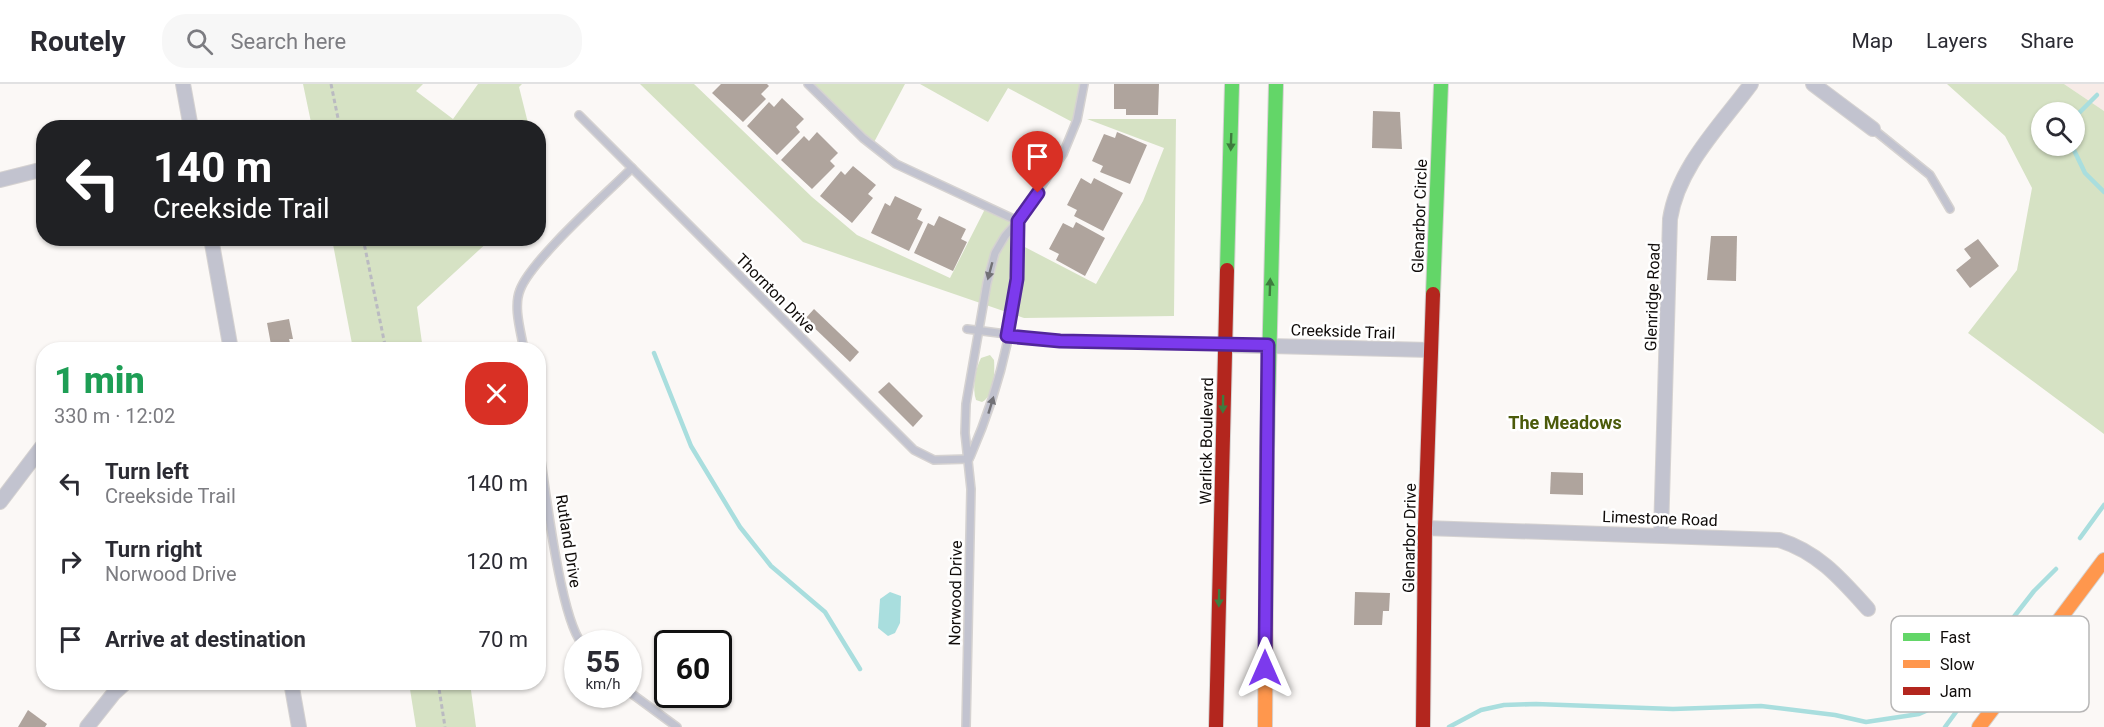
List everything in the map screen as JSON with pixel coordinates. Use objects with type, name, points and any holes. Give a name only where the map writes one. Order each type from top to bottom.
[{"type":"main road","name":"Warlick Boulevard","points":[[1216,727],[1232,84]]},
{"type":"main road","points":[[1265,727],[1268,345],[1276,84]]},
{"type":"main road","name":"Glenarbor Circle","points":[[1430,350],[1441,84]]},
{"type":"main road","name":"Glenarbor Drive","points":[[1423,727],[1430,350]]},
{"type":"main road","points":[[2062,616],[2104,560]]},
{"type":"main road","points":[[1980,726],[1990,712]]},
{"type":"street","points":[[183,84],[190,120]]},
{"type":"street","name":"Glenridge Road","points":[[1661,534],[1670,219],[1673,201],[1686,171],[1751,84]]},
{"type":"street","points":[[1813,84],[1873,129]]},
{"type":"street","points":[[0,180],[36,171]]},
{"type":"street","points":[[212,246],[230,342]]},
{"type":"street","name":"Creekside Trail","points":[[1225,345],[1430,350]]},
{"type":"street","points":[[0,502],[36,455]]},
{"type":"street","name":"Limestone Road","points":[[1425,528],[1760,537],[1796,545],[1826,564],[1868,609]]},
{"type":"street","points":[[87,727],[118,690]]},
{"type":"street","points":[[292,690],[299,727]]},
{"type":"lane","points":[[808,84],[863,138],[896,164],[1018,221]]},
{"type":"lane","name":"Norwood Drive","points":[[966,727],[971,489],[965,433],[966,404],[995,253],[1063,154],[1077,120],[1084,84]]},
{"type":"lane","name":"Thornton Drive","points":[[579,115],[914,450],[934,460],[969,459]]},
{"type":"lane","points":[[1873,129],[1930,175],[1950,209]]},
{"type":"lane","points":[[523,342],[519,321],[519,291],[533,268],[632,168]]},
{"type":"lane","name":"Norwood Drive","points":[[969,459],[990,408],[1007,336],[1017,279],[1018,221]]},
{"type":"lane","name":"Creekside Trail","points":[[967,329],[1007,336],[1060,341],[1225,345]]},
{"type":"lane","name":"Rutland Drive","points":[[546,489],[564,597],[574,630]]},
{"type":"lane","points":[[642,701],[677,727]]},
{"type":"path","points":[[331,84],[338,120]]},
{"type":"path","points":[[365,246],[384,342]]},
{"type":"path","points":[[439,690],[445,727]]},
{"type":"shaded area","points":[[2064,84],[2104,84],[2104,111]]},
{"type":"green space","points":[[303,84],[423,84],[416,91],[453,119],[478,84],[522,84],[519,87],[527,120],[311,120]]},
{"type":"green space","points":[[640,84],[694,84],[812,197],[857,235],[950,278],[986,207],[1018,221],[1019,244],[1096,284],[1143,201],[1164,148],[1087,119],[1176,119],[1174,316],[1024,318],[803,242]]},
{"type":"green space","points":[[808,84],[905,84],[872,146]]},
{"type":"green space","points":[[920,84],[1084,84],[1076,124],[1008,88],[988,122]]},
{"type":"green space","points":[[1947,84],[2064,84],[2104,111],[2104,434],[1968,333],[2017,270],[2032,188],[2005,136]]},
{"type":"green space","points":[[334,246],[483,246],[417,307],[422,342],[352,342]]},
{"type":"green space","points":[[990,355],[994,360],[993,383],[989,395],[982,402],[976,400],[974,385],[976,373],[981,358]]},
{"type":"green space","points":[[410,690],[471,690],[476,727],[416,727]]},
{"type":"water","points":[[890,592],[901,596],[900,623],[895,633],[888,636],[878,628],[880,599]]},
{"type":"building","points":[[721,84],[767,84],[769,86],[761,94],[766,99],[743,122],[712,93]]},
{"type":"building","points":[[1114,84],[1159,84],[1158,115],[1126,115],[1126,109],[1114,109]]},
{"type":"building","points":[[782,98],[804,119],[796,127],[800,132],[777,155],[747,126],[769,102],[774,107]]},
{"type":"building","points":[[1373,111],[1400,112],[1402,149],[1372,148]]},
{"type":"building","points":[[817,132],[838,153],[830,161],[835,166],[812,189],[781,160],[804,136],[809,141]]},
{"type":"building","points":[[1117,132],[1147,145],[1130,184],[1100,172],[1103,166],[1092,161],[1104,134],[1115,138]]},
{"type":"building","points":[[853,166],[876,185],[868,194],[873,198],[852,223],[820,196],[841,171],[845,175]]},
{"type":"building","points":[[1081,178],[1091,184],[1094,178],[1123,193],[1103,231],[1074,216],[1077,210],[1067,205]]},
{"type":"building","points":[[895,196],[922,209],[917,219],[923,222],[909,251],[871,233],[885,203],[890,206]]},
{"type":"building","points":[[939,216],[966,229],[961,239],[967,242],[953,271],[914,253],[928,223],[934,226]]},
{"type":"building","points":[[1076,222],[1105,238],[1085,276],[1056,260],[1059,254],[1049,249],[1063,223],[1073,228]]},
{"type":"building","points":[[1711,236],[1737,236],[1736,281],[1707,280]]},
{"type":"building","points":[[1978,239],[1999,266],[1970,288],[1956,270],[1971,258],[1964,249]]},
{"type":"building","points":[[814,309],[859,352],[850,362],[805,319]]},
{"type":"building","points":[[289,319],[293,339],[289,339],[290,342],[271,342],[267,323]]},
{"type":"building","points":[[889,382],[923,416],[913,427],[878,392]]},
{"type":"building","points":[[1551,472],[1583,473],[1583,495],[1550,494]]},
{"type":"building","points":[[1355,592],[1390,593],[1389,611],[1383,611],[1382,625],[1354,625]]},
{"type":"building","points":[[28,710],[47,724],[45,727],[18,727]]},
{"type":"waterway","points":[[2085,107],[2097,95]]},
{"type":"waterway","points":[[2077,156],[2085,173],[2104,192]]},
{"type":"waterway","points":[[654,353],[691,446],[740,527],[771,566],[825,612],[860,669]]},
{"type":"waterway","points":[[2080,538],[2104,505]]},
{"type":"waterway","points":[[2015,616],[2034,591],[2056,569]]},
{"type":"waterway","points":[[1449,727],[1481,710],[1504,705],[1673,709],[1761,706],[1835,715],[1866,722],[1924,712]]},
{"type":"waterway","points":[[1945,727],[1956,712]]},
{"type":"traffic: fast","points":[[1227,270],[1232,84]]},
{"type":"traffic: fast","points":[[1267,449],[1276,84]]},
{"type":"traffic: fast","points":[[1433,294],[1441,84]]},
{"type":"traffic: slow","points":[[1265,727],[1267,449]]},
{"type":"traffic: slow","points":[[2062,616],[2104,560]]},
{"type":"traffic: slow","points":[[1979,727],[1990,712]]},
{"type":"traffic: jam","points":[[1216,727],[1227,270]]},
{"type":"traffic: jam","points":[[1423,727],[1425,528],[1433,294]]},
{"type":"district","name":"The Meadows","points":[[1565,423]]},
{"type":"route","points":[[1038,193],[1018,221],[1017,279],[1007,336],[1060,341],[1268,345],[1265,668]]}]
